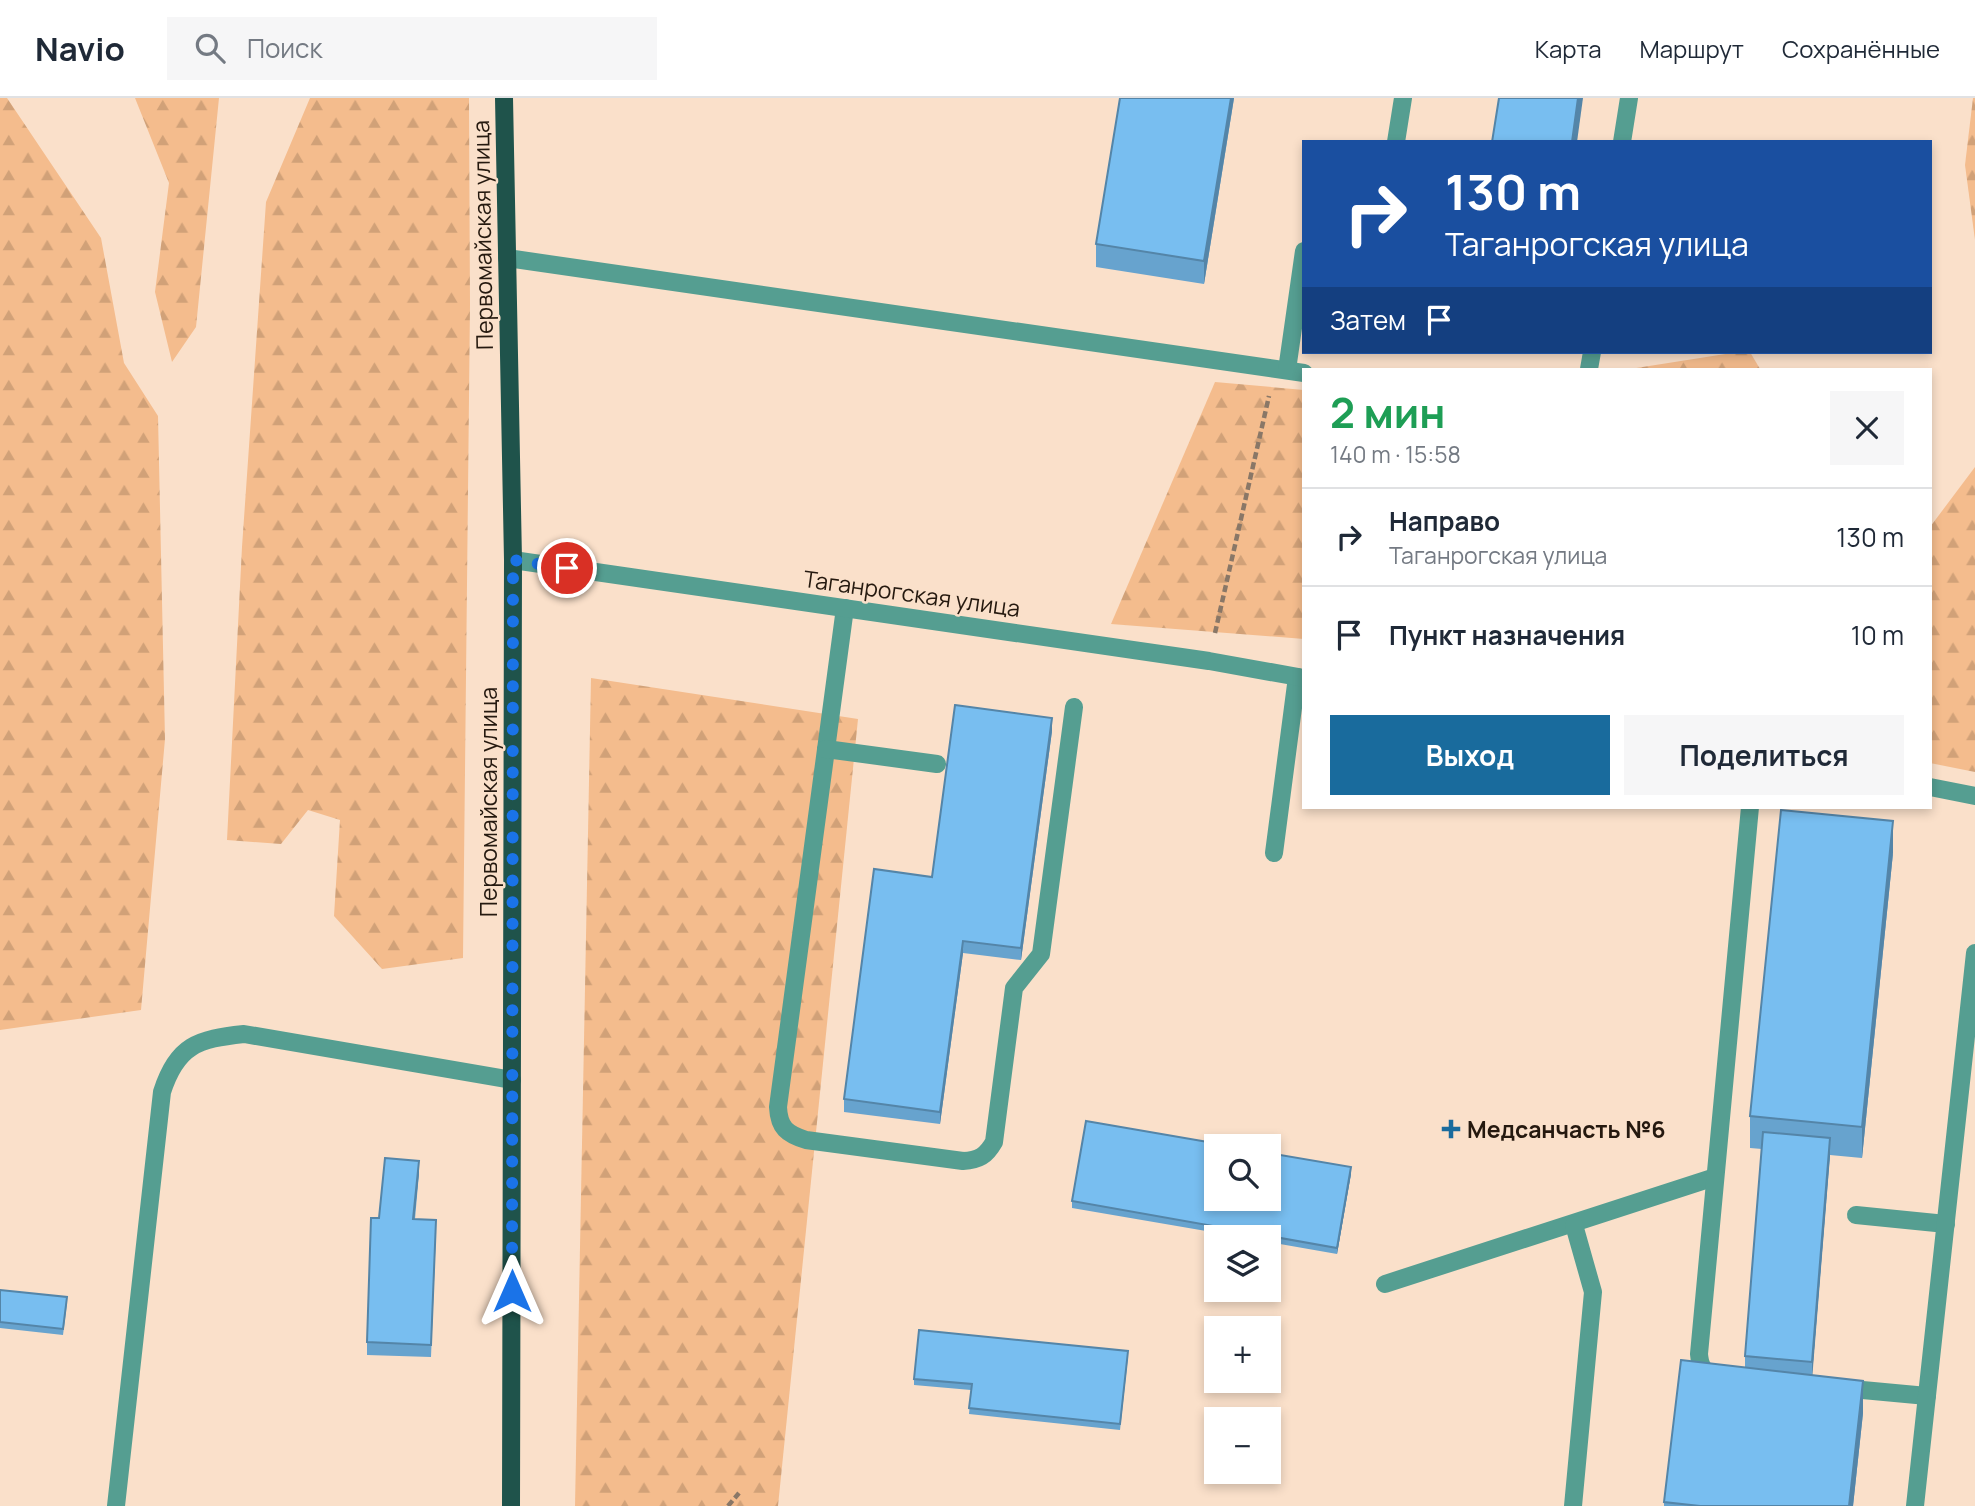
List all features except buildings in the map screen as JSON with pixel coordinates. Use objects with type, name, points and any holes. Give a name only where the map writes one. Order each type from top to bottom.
[{"type":"main road","name":"Первомайская улица","points":[[504,98],[513,560],[511,1506]]},
{"type":"street","points":[[1396,140],[1403,98]]},
{"type":"street","points":[[1622,140],[1629,98]]},
{"type":"street","points":[[507,258],[1289,370],[1302,267]]},
{"type":"street","name":"Таганрогская улица","points":[[513,560],[1209,661],[1301,677]]},
{"type":"street","points":[[845,608],[779,1120],[788,1134],[806,1140],[975,1160],[987,1154],[994,1142],[1014,988],[1041,954],[1074,707]]},
{"type":"street","points":[[1274,853],[1301,677]]},
{"type":"street","points":[[826,749],[937,764]]},
{"type":"street","points":[[1932,787],[1975,796]]},
{"type":"street","points":[[1731,1378],[1706,1373],[1699,1364],[1699,1354],[1750,809]]},
{"type":"street","points":[[1915,1506],[1975,953]]},
{"type":"street","points":[[116,1506],[162,1092],[170,1068],[185,1049],[211,1038],[244,1034],[512,1080]]},
{"type":"street","points":[[1385,1284],[1450,1261],[1574,1225],[1715,1177]]},
{"type":"street","points":[[1856,1215],[1946,1224]]},
{"type":"street","points":[[1573,1506],[1594,1292],[1574,1225]]},
{"type":"street","points":[[1822,1386],[1927,1396]]},
{"type":"path","points":[[1209,661],[1289,370]]},
{"type":"path","points":[[728,1506],[739,1493]]},
{"type":"green space","points":[[0,98],[7,98],[101,238],[124,363],[158,416],[165,739],[141,1010],[0,1030]]},
{"type":"green space","points":[[135,98],[219,98],[196,327],[172,362],[155,292],[169,183]]},
{"type":"green space","points":[[310,98],[469,98],[470,305],[463,958],[382,969],[334,916],[340,820],[308,810],[281,844],[227,840],[242,547],[266,202]]},
{"type":"green space","points":[[1975,98],[1975,240],[1965,165]]},
{"type":"green space","points":[[1725,354],[1751,354],[1759,368],[1636,368]]},
{"type":"green space","points":[[1215,382],[1302,390],[1302,639],[1111,624]]},
{"type":"green space","points":[[1975,467],[1975,772],[1932,763],[1932,524]]},
{"type":"green space","points":[[591,678],[858,719],[778,1506],[575,1506]]},
{"type":"place","name":"Медсанчасть №6","points":[[1451,1129]]},
{"type":"route","points":[[512,1291],[513,560],[567,568]]}]
